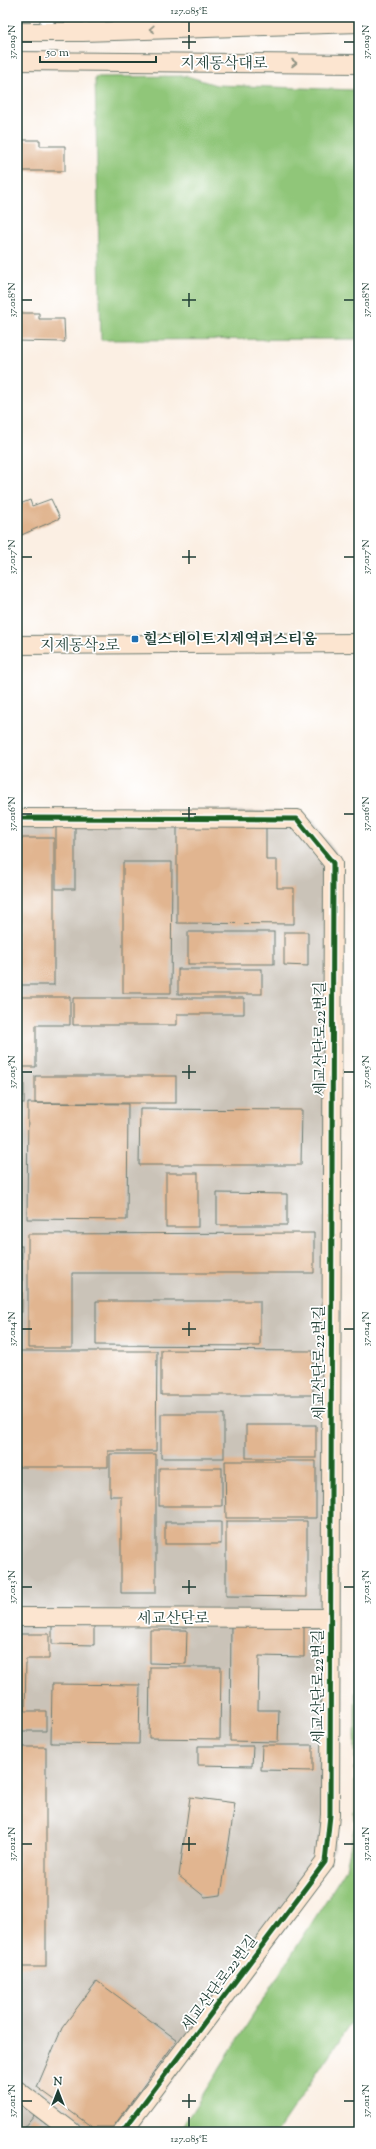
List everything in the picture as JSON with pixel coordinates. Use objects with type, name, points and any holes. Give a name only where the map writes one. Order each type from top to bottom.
[{"type":"street","points":[[17,32],[47,24],[354,21]]},
{"type":"street","name":"지제동삭대로","points":[[17,61],[358,65]]},
{"type":"street","name":"지제동삭2로","points":[[17,645],[359,643]]},
{"type":"street","name":"세교산단로22번길","points":[[17,818],[297,819],[333,863],[330,1815],[325,1862],[122,2132]]},
{"type":"street","name":"세교산단로","points":[[17,1617],[330,1618]]},
{"type":"street","points":[[17,2090],[72,2132]]},
{"type":"shaded area","points":[[17,811],[290,811],[314,821],[337,854],[335,1850],[243,1986],[133,2132],[17,2132]]},
{"type":"green space","points":[[187,76],[216,85],[355,90],[359,93],[359,339],[101,340],[95,77]]},
{"type":"green space","points":[[359,1355],[359,2011],[277,2132],[179,2132],[346,1869],[355,1825],[356,1537]]},
{"type":"building","points":[[19,140],[40,140],[40,146],[65,146],[65,171],[17,171]]},
{"type":"building","points":[[17,313],[39,313],[39,319],[64,319],[65,342],[17,341]]},
{"type":"building","points":[[51,499],[60,518],[17,537],[17,507],[20,506],[20,504],[30,500],[32,506]]},
{"type":"building","points":[[177,824],[266,825],[266,860],[277,860],[277,888],[294,888],[294,924],[177,923]]},
{"type":"building","points":[[56,827],[75,827],[75,889],[56,889]]},
{"type":"building","points":[[17,838],[54,838],[54,985],[17,985]]},
{"type":"building","points":[[123,862],[172,862],[171,993],[123,993]]},
{"type":"building","points":[[188,932],[274,932],[274,964],[188,964]]},
{"type":"building","points":[[284,932],[308,932],[308,966],[284,965]]},
{"type":"building","points":[[178,969],[262,969],[262,994],[178,994]]},
{"type":"building","points":[[17,997],[70,997],[70,1025],[36,1025],[36,1067],[17,1067]]},
{"type":"building","points":[[73,998],[244,998],[244,1014],[177,1014],[177,1025],[73,1025]]},
{"type":"building","points":[[17,1075],[24,1075],[24,1103],[17,1103]]},
{"type":"building","points":[[35,1076],[176,1076],[176,1103],[35,1103]]},
{"type":"building","points":[[28,1103],[128,1104],[127,1220],[27,1219]]},
{"type":"building","points":[[140,1109],[302,1110],[301,1165],[139,1165]]},
{"type":"building","points":[[166,1173],[198,1173],[198,1227],[166,1227]]},
{"type":"building","points":[[217,1193],[287,1194],[287,1225],[217,1225]]},
{"type":"building","points":[[314,1233],[314,1273],[72,1273],[72,1348],[28,1348],[28,1234]]},
{"type":"building","points":[[17,1246],[22,1246],[22,1312],[17,1312]]},
{"type":"building","points":[[96,1301],[260,1301],[260,1346],[96,1345]]},
{"type":"building","points":[[161,1350],[313,1351],[313,1395],[161,1395]]},
{"type":"building","points":[[17,1351],[157,1351],[156,1451],[108,1451],[108,1467],[17,1467]]},
{"type":"building","points":[[161,1414],[224,1414],[224,1458],[161,1458]]},
{"type":"building","points":[[246,1425],[316,1425],[316,1458],[246,1458]]},
{"type":"building","points":[[110,1454],[156,1454],[156,1593],[121,1593],[121,1496],[110,1496]]},
{"type":"building","points":[[225,1461],[316,1461],[316,1518],[226,1518]]},
{"type":"building","points":[[159,1468],[222,1468],[222,1506],[159,1506]]},
{"type":"building","points":[[226,1521],[307,1521],[307,1597],[226,1596]]},
{"type":"building","points":[[165,1522],[221,1522],[221,1544],[165,1544]]},
{"type":"building","points":[[231,1623],[304,1624],[304,1657],[259,1656],[258,1710],[279,1710],[278,1742],[230,1741]]},
{"type":"building","points":[[52,1625],[94,1626],[94,1645],[52,1644]]},
{"type":"building","points":[[150,1630],[187,1630],[186,1664],[150,1663]]},
{"type":"building","points":[[17,1634],[49,1634],[49,1659],[26,1659],[25,1711],[46,1711],[46,1731],[17,1731]]},
{"type":"building","points":[[150,1667],[221,1667],[220,1739],[149,1738]]},
{"type":"building","points":[[52,1684],[140,1685],[139,1744],[51,1743]]},
{"type":"building","points":[[262,1745],[313,1745],[313,1771],[261,1770]]},
{"type":"building","points":[[198,1746],[253,1746],[252,1766],[198,1765]]},
{"type":"building","points":[[17,1747],[46,1747],[46,1967],[17,1967]]},
{"type":"building","points":[[190,1797],[235,1803],[221,1895],[205,1897],[179,1876]]},
{"type":"building","points":[[97,1981],[177,2040],[113,2127],[92,2127],[37,2087],[62,2028]]},
{"type":"building","points":[[34,2115],[56,2132],[20,2132]]},
{"type":"cycle path","points":[[17,818],[297,819],[333,863],[330,1815],[325,1862],[122,2132]]},
{"type":"place","name":"힐스테이트지제역퍼스티움","points":[[135,639]]}]
